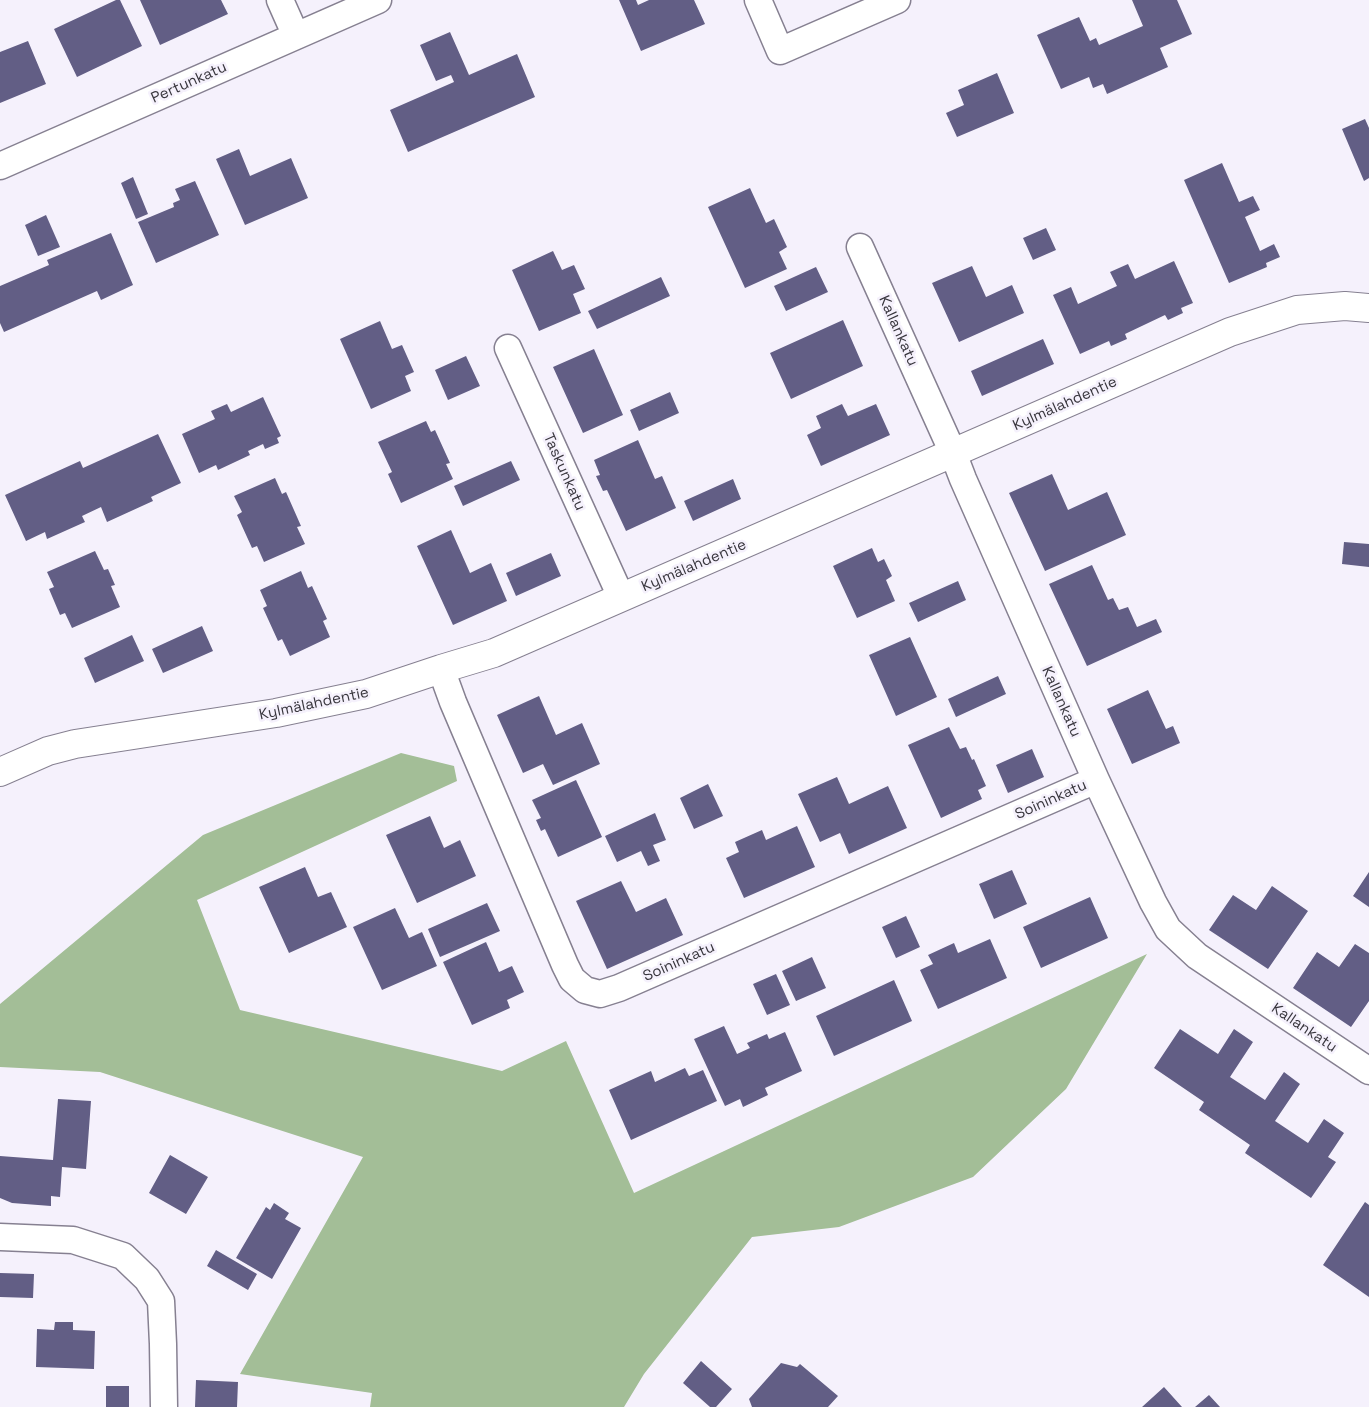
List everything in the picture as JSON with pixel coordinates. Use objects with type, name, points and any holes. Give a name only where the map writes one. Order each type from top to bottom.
[{"type":"street","points":[[280,0],[296,36]]},
{"type":"street","name":"Pertunkatu","points":[[0,166],[378,0]]},
{"type":"street","points":[[758,0],[780,51],[897,0]]},
{"type":"street","name":"Kallankatu","points":[[860,247],[953,453],[1096,780],[1153,902],[1168,929],[1197,956],[1369,1071]]},
{"type":"street","name":"Kylmälahdentie","points":[[0,772],[48,751],[75,744],[276,713],[366,694],[494,653],[1230,332],[1297,310],[1345,306],[1369,308]]},
{"type":"street","name":"Taskunkatu","points":[[508,348],[621,597]]},
{"type":"street","name":"Soininkatu","points":[[441,669],[453,702],[565,965],[572,979],[585,990],[600,994],[619,988],[1096,780]]},
{"type":"street","points":[[0,1237],[73,1240],[123,1256],[147,1278],[161,1302],[164,1344],[164,1407]]},
{"type":"green space","points":[[401,753],[454,766],[457,781],[197,900],[240,1010],[502,1071],[566,1041],[634,1193],[1147,954],[1066,1089],[973,1177],[839,1227],[752,1237],[644,1374],[624,1407],[370,1407],[372,1393],[240,1374],[363,1157],[100,1072],[0,1067],[0,1004],[203,835]]},
{"type":"building","points":[[116,0],[120,0],[142,46],[77,77],[54,29]]},
{"type":"building","points":[[140,0],[221,0],[228,14],[160,45]]},
{"type":"building","points":[[619,0],[636,0],[638,5],[649,0],[694,0],[705,24],[641,51]]},
{"type":"building","points":[[1132,0],[1177,0],[1192,34],[1160,48],[1168,67],[1107,94],[1103,84],[1093,88],[1089,77],[1061,89],[1037,35],[1079,17],[1090,41],[1096,38],[1099,45],[1143,26]]},
{"type":"building","points":[[450,32],[469,75],[517,54],[535,97],[408,152],[390,110],[454,82],[451,75],[436,81],[420,45]]},
{"type":"building","points":[[28,41],[46,84],[0,103],[0,52]]},
{"type":"building","points":[[997,73],[1014,113],[957,137],[946,113],[964,105],[958,90]]},
{"type":"building","points":[[1365,119],[1369,128],[1369,178],[1364,181],[1342,129]]},
{"type":"building","points":[[239,149],[250,176],[291,158],[308,198],[245,225],[216,159]]},
{"type":"building","points":[[1222,163],[1239,202],[1253,196],[1260,210],[1245,217],[1260,251],[1274,244],[1280,257],[1266,263],[1267,267],[1229,283],[1184,180]]},
{"type":"building","points":[[133,177],[148,214],[136,219],[121,183]]},
{"type":"building","points":[[195,181],[219,235],[156,263],[138,222],[174,207],[173,203],[180,200],[175,189]]},
{"type":"building","points":[[750,188],[766,223],[774,219],[787,247],[779,252],[787,269],[745,288],[708,207]]},
{"type":"building","points":[[46,215],[60,247],[38,256],[25,225]]},
{"type":"building","points":[[1046,228],[1056,250],[1033,260],[1023,238]]},
{"type":"building","points":[[111,233],[133,285],[101,300],[97,291],[4,332],[0,323],[0,286],[49,265],[47,260]]},
{"type":"building","points":[[553,251],[562,270],[574,265],[585,289],[573,294],[581,313],[539,331],[512,270]]},
{"type":"building","points":[[1174,261],[1193,303],[1181,308],[1183,313],[1168,320],[1165,315],[1125,334],[1127,339],[1111,346],[1109,341],[1080,354],[1053,295],[1071,287],[1078,304],[1117,286],[1110,272],[1128,264],[1135,279]]},
{"type":"building","points":[[972,266],[986,297],[1012,285],[1024,313],[959,342],[932,283]]},
{"type":"building","points":[[816,267],[828,292],[786,311],[774,286]]},
{"type":"building","points":[[661,277],[670,296],[597,329],[588,311]]},
{"type":"building","points":[[843,320],[863,366],[791,399],[770,353]]},
{"type":"building","points":[[380,321],[392,349],[402,345],[414,372],[405,376],[411,391],[371,409],[340,339]]},
{"type":"building","points":[[1043,339],[1054,364],[982,396],[971,371]]},
{"type":"building","points":[[594,349],[623,415],[583,433],[553,367]]},
{"type":"building","points":[[466,356],[480,386],[448,400],[435,370]]},
{"type":"building","points":[[670,392],[679,413],[639,431],[630,410]]},
{"type":"building","points":[[263,397],[281,436],[277,438],[279,443],[265,449],[263,444],[248,451],[250,455],[218,470],[216,465],[199,473],[182,434],[215,419],[211,411],[227,404],[231,412]]},
{"type":"building","points":[[842,404],[848,416],[876,404],[890,435],[821,466],[807,435],[821,428],[816,416]]},
{"type":"building","points":[[426,421],[431,432],[435,430],[450,463],[446,464],[453,479],[401,503],[388,474],[392,472],[378,442]]},
{"type":"building","points":[[158,434],[181,483],[151,497],[153,501],[107,522],[101,507],[82,516],[85,522],[47,539],[45,532],[26,541],[5,495],[80,461],[83,468]]},
{"type":"building","points":[[638,440],[655,479],[662,476],[676,508],[626,531],[607,490],[603,491],[596,476],[600,475],[594,460]]},
{"type":"building","points":[[511,461],[520,480],[463,506],[454,486]]},
{"type":"building","points":[[1052,474],[1068,510],[1107,492],[1126,535],[1045,571],[1009,493]]},
{"type":"building","points":[[275,478],[282,494],[286,492],[301,526],[297,527],[305,544],[264,562],[257,546],[252,548],[237,515],[242,512],[234,496]]},
{"type":"building","points":[[733,479],[741,499],[693,521],[684,501]]},
{"type":"building","points":[[451,530],[470,573],[491,563],[507,601],[453,625],[417,546]]},
{"type":"building","points":[[1344,542],[1369,544],[1369,567],[1342,564]]},
{"type":"building","points":[[872,548],[878,562],[884,559],[892,576],[886,580],[895,601],[857,618],[833,566]]},
{"type":"building","points":[[95,551],[104,570],[108,569],[115,585],[111,586],[120,607],[72,628],[65,613],[60,615],[49,589],[54,587],[47,572]]},
{"type":"building","points":[[551,553],[561,576],[516,596],[506,573]]},
{"type":"building","points":[[1092,565],[1108,600],[1113,598],[1119,610],[1128,607],[1137,627],[1156,619],[1162,632],[1087,666],[1049,584]]},
{"type":"building","points":[[301,571],[308,588],[312,586],[327,619],[323,621],[330,637],[290,656],[282,639],[278,641],[263,608],[267,606],[260,590]]},
{"type":"building","points":[[958,581],[966,600],[918,622],[909,603]]},
{"type":"building","points":[[202,626],[213,651],[163,673],[152,649]]},
{"type":"building","points":[[132,635],[144,661],[95,683],[84,658]]},
{"type":"building","points":[[910,637],[937,697],[896,716],[869,655]]},
{"type":"building","points":[[998,676],[1006,694],[956,717],[948,699]]},
{"type":"building","points":[[1148,690],[1166,729],[1173,726],[1180,743],[1132,764],[1107,709]]},
{"type":"building","points":[[539,696],[556,735],[582,723],[600,764],[553,785],[543,764],[523,773],[497,715]]},
{"type":"building","points":[[949,727],[960,749],[966,747],[972,760],[974,759],[986,786],[978,790],[982,799],[941,818],[908,745]]},
{"type":"building","points":[[1032,749],[1044,777],[1008,793],[996,765]]},
{"type":"building","points":[[837,777],[849,804],[888,786],[907,828],[849,854],[840,833],[820,842],[798,794]]},
{"type":"building","points":[[576,780],[602,837],[558,857],[545,829],[541,831],[536,820],[541,818],[532,800]]},
{"type":"building","points":[[708,784],[723,816],[694,829],[680,798]]},
{"type":"building","points":[[655,813],[666,840],[653,845],[660,861],[648,866],[641,851],[617,862],[605,836]]},
{"type":"building","points":[[430,816],[444,848],[460,840],[476,876],[417,903],[386,835]]},
{"type":"building","points":[[797,826],[815,867],[744,898],[726,858],[739,852],[735,842],[762,830],[766,840]]},
{"type":"building","points":[[305,867],[318,897],[331,892],[347,927],[289,953],[259,887]]},
{"type":"building","points":[[1012,870],[1027,904],[994,919],[979,884]]},
{"type":"building","points":[[1369,872],[1369,907],[1353,896]]},
{"type":"building","points":[[621,881],[636,912],[666,898],[683,935],[607,969],[576,901]]},
{"type":"building","points":[[1272,886],[1308,911],[1268,969],[1209,930],[1233,895],[1256,910]]},
{"type":"building","points":[[1090,897],[1108,938],[1041,968],[1023,927]]},
{"type":"building","points":[[487,903],[500,931],[440,957],[428,929]]},
{"type":"building","points":[[395,908],[409,938],[422,932],[437,966],[382,990],[353,927]]},
{"type":"building","points":[[906,916],[920,947],[896,958],[882,927]]},
{"type":"building","points":[[990,939],[1007,978],[938,1009],[920,970],[933,964],[928,955],[954,943],[958,953]]},
{"type":"building","points":[[486,942],[499,972],[512,966],[524,992],[507,1000],[510,1008],[472,1025],[443,962]]},
{"type":"building","points":[[1355,944],[1369,953],[1369,1001],[1351,1027],[1293,988],[1317,952],[1339,967]]},
{"type":"building","points":[[812,957],[826,988],[796,1001],[782,971]]},
{"type":"building","points":[[776,974],[790,1005],[767,1015],[753,984]]},
{"type":"building","points":[[894,980],[912,1021],[834,1056],[816,1016]]},
{"type":"building","points":[[724,1026],[737,1054],[750,1048],[747,1043],[767,1034],[769,1039],[785,1032],[802,1071],[765,1088],[768,1095],[743,1107],[740,1099],[725,1106],[694,1039]]},
{"type":"building","points":[[1180,1029],[1218,1054],[1234,1029],[1253,1042],[1230,1077],[1265,1100],[1284,1072],[1300,1084],[1275,1121],[1308,1143],[1324,1119],[1344,1133],[1328,1157],[1336,1162],[1311,1198],[1245,1153],[1250,1145],[1199,1110],[1204,1102],[1154,1068]]},
{"type":"building","points":[[685,1068],[689,1076],[703,1070],[717,1101],[631,1140],[609,1090],[651,1071],[655,1082]]},
{"type":"building","points":[[58,1099],[91,1101],[86,1169],[62,1167],[60,1197],[51,1196],[51,1206],[12,1203],[0,1198],[0,1156],[53,1160]]},
{"type":"building","points":[[170,1155],[208,1177],[186,1214],[149,1193]]},
{"type":"building","points":[[1365,1202],[1369,1205],[1369,1297],[1323,1265]]},
{"type":"building","points":[[274,1203],[289,1213],[285,1219],[301,1228],[272,1279],[236,1258],[266,1207],[270,1210]]},
{"type":"building","points":[[216,1250],[257,1274],[248,1290],[207,1266]]},
{"type":"building","points":[[0,1273],[34,1274],[33,1298],[0,1297]]},
{"type":"building","points":[[55,1322],[73,1322],[73,1330],[95,1331],[94,1369],[36,1367],[37,1329],[54,1330]]},
{"type":"building","points":[[701,1361],[732,1389],[716,1407],[710,1407],[683,1383]]},
{"type":"building","points":[[781,1363],[797,1367],[800,1364],[838,1396],[828,1407],[752,1407],[749,1399]]},
{"type":"building","points":[[196,1380],[238,1382],[237,1407],[195,1407]]},
{"type":"building","points":[[106,1386],[129,1386],[129,1407],[106,1407]]},
{"type":"building","points":[[1164,1387],[1182,1407],[1142,1407]]},
{"type":"building","points":[[1209,1395],[1220,1407],[1195,1407]]}]
